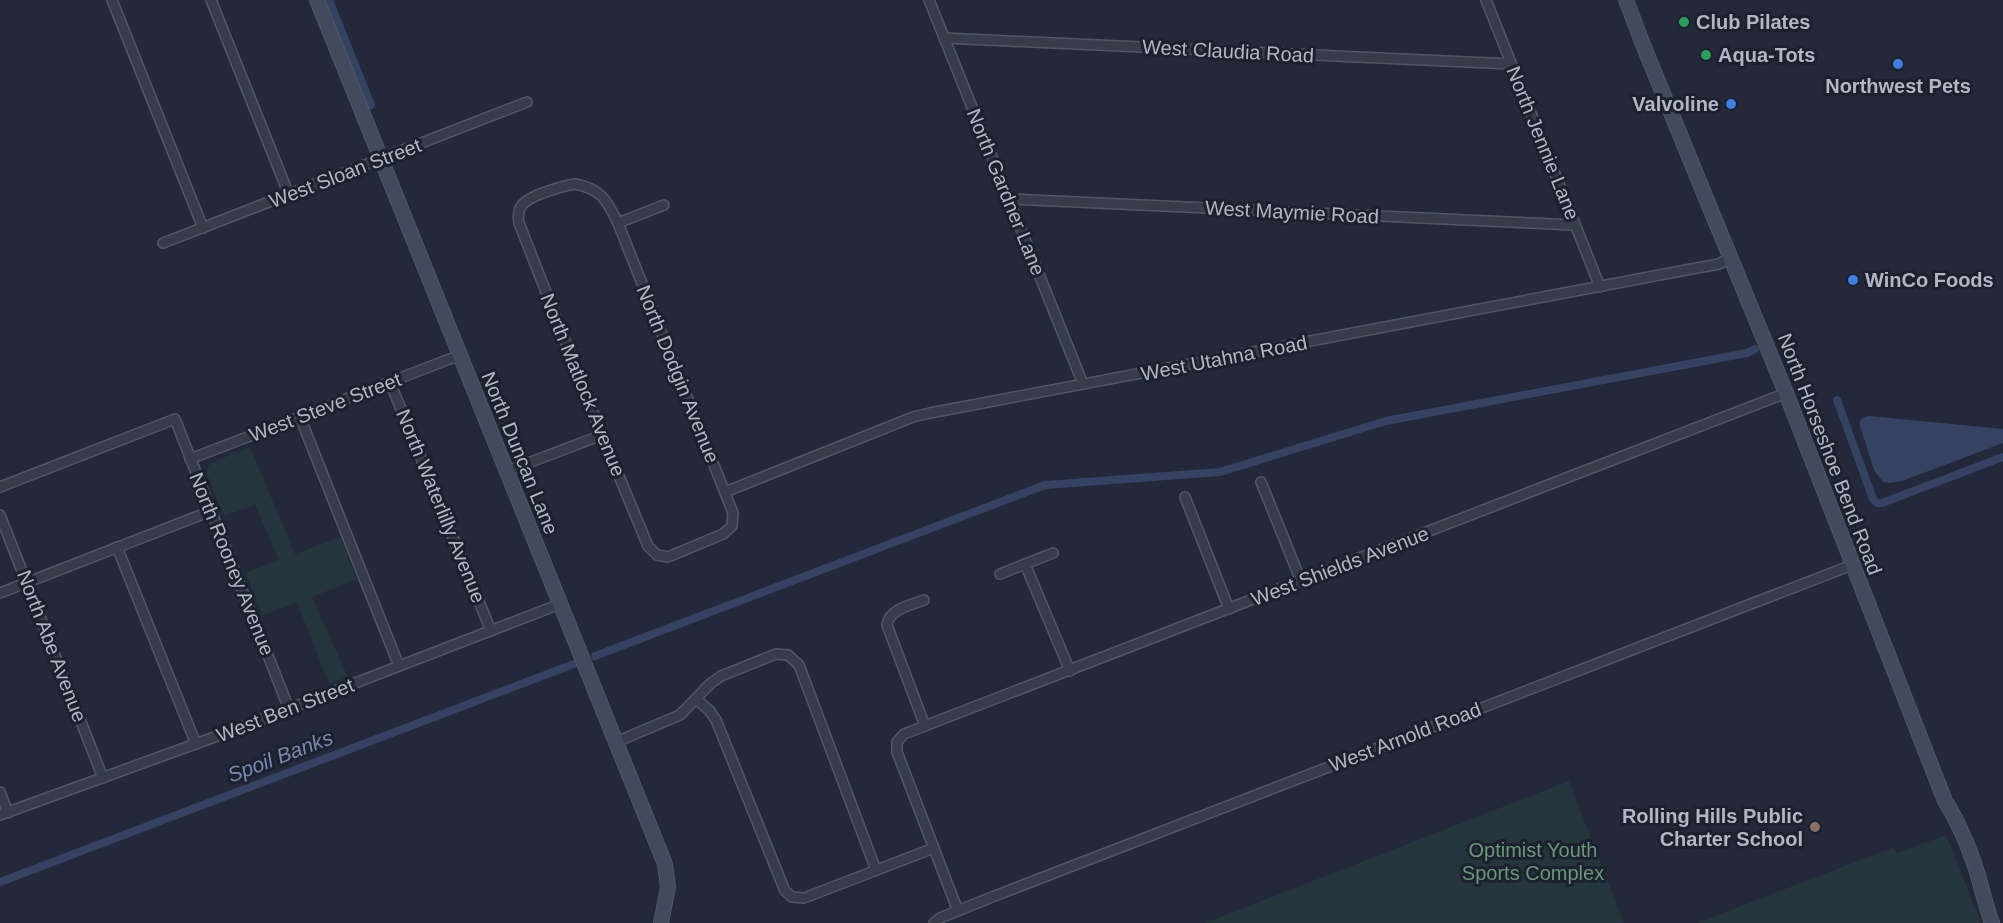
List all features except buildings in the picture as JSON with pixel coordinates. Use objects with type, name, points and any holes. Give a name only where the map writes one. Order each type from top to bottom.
[{"type":"street","points":[[112,0],[203,228]]},
{"type":"street","points":[[211,0],[289,195]]},
{"type":"street","name":"North Duncan Lane","points":[[317,0],[665,864],[668,887],[662,923]]},
{"type":"street","name":"North Gardner Lane","points":[[929,0],[1083,384]]},
{"type":"street","name":"North Jennie Lane","points":[[1486,0],[1600,287]]},
{"type":"street","name":"North Horseshoe Bend Road","points":[[1626,0],[1786,393],[1945,801],[1954,816],[1980,881],[1984,902],[1992,923]]},
{"type":"street","name":"West Claudia Road","points":[[944,38],[1511,64]]},
{"type":"street","name":"West Sloan Street","points":[[163,243],[527,102]]},
{"type":"street","name":"North Dodgin Avenue","points":[[519,212],[528,200],[563,186],[576,184],[589,186],[601,194],[618,223],[725,492],[733,513],[732,526]]},
{"type":"street","name":"West Maymie Road","points":[[1009,199],[1575,225]]},
{"type":"street","points":[[618,223],[664,205]]},
{"type":"street","name":"North Matlock Avenue","points":[[519,212],[519,223],[648,546],[657,555],[668,556],[723,534],[732,526]]},
{"type":"street","name":"West Utahna Road","points":[[725,492],[913,417],[1719,264],[1731,257]]},
{"type":"street","name":"West Steve Street","points":[[190,459],[460,355]]},
{"type":"street","name":"North Waterlilly Avenue","points":[[390,382],[491,631]]},
{"type":"street","name":"West Shields Avenue","points":[[934,848],[897,752],[897,742],[904,734],[1786,393]]},
{"type":"street","points":[[300,417],[399,666]]},
{"type":"street","name":"North Rooney Avenue","points":[[0,487],[175,419],[289,709]]},
{"type":"street","points":[[507,471],[602,435]]},
{"type":"street","points":[[1261,482],[1301,581]]},
{"type":"street","points":[[1185,497],[1230,609]]},
{"type":"street","points":[[0,593],[211,511]]},
{"type":"street","name":"North Abe Avenue","points":[[0,514],[103,778]]},
{"type":"street","points":[[117,547],[196,744]]},
{"type":"street","points":[[1000,574],[1053,553]]},
{"type":"street","points":[[1025,564],[1070,671]]},
{"type":"street","name":"West Arnold Road","points":[[934,923],[939,918],[1852,565]]},
{"type":"street","points":[[924,600],[895,612],[888,619],[888,629],[925,726]]},
{"type":"street","name":"West Ben Street","points":[[4,814],[289,709],[560,604]]},
{"type":"street","points":[[616,742],[680,715],[710,684],[731,671],[776,654],[788,655],[799,665],[876,870]]},
{"type":"street","points":[[696,699],[709,710],[716,720],[785,891],[792,897],[804,898],[934,848],[958,911]]},
{"type":"street","points":[[0,792],[4,814]]},
{"type":"green space","points":[[250,447],[295,554],[340,537],[357,579],[312,597],[348,677],[329,684],[297,603],[262,615],[246,573],[279,560],[255,505],[224,516],[206,472],[210,463]]},
{"type":"green space","name":"Optimist Youth Sports Complex","points":[[1569,781],[1624,923],[1205,923]]},
{"type":"green space","points":[[1946,835],[1981,923],[1697,923],[1894,847],[1897,853]]},
{"type":"water","points":[[1869,416],[2003,429],[2003,443],[1902,481],[1883,482],[1874,470],[1859,423],[1862,418]]},
{"type":"waterway","points":[[329,0],[371,105]]},
{"type":"waterway","points":[[595,656],[1045,485],[1220,472],[1386,421],[1747,353],[1755,349]]},
{"type":"waterway","points":[[1837,400],[1873,499],[1877,503],[2003,457]]},
{"type":"waterway","name":"Spoil Banks","points":[[0,882],[574,664]]},
{"type":"place","name":"Club Pilates","points":[[1684,22]]},
{"type":"place","name":"Aqua-Tots","points":[[1706,55]]},
{"type":"place","name":"Northwest Pets","points":[[1898,64]]},
{"type":"place","name":"Valvoline","points":[[1731,104]]},
{"type":"place","name":"WinCo Foods","points":[[1853,280]]},
{"type":"place","name":"Rolling Hills Public Charter School","points":[[1815,827]]}]
